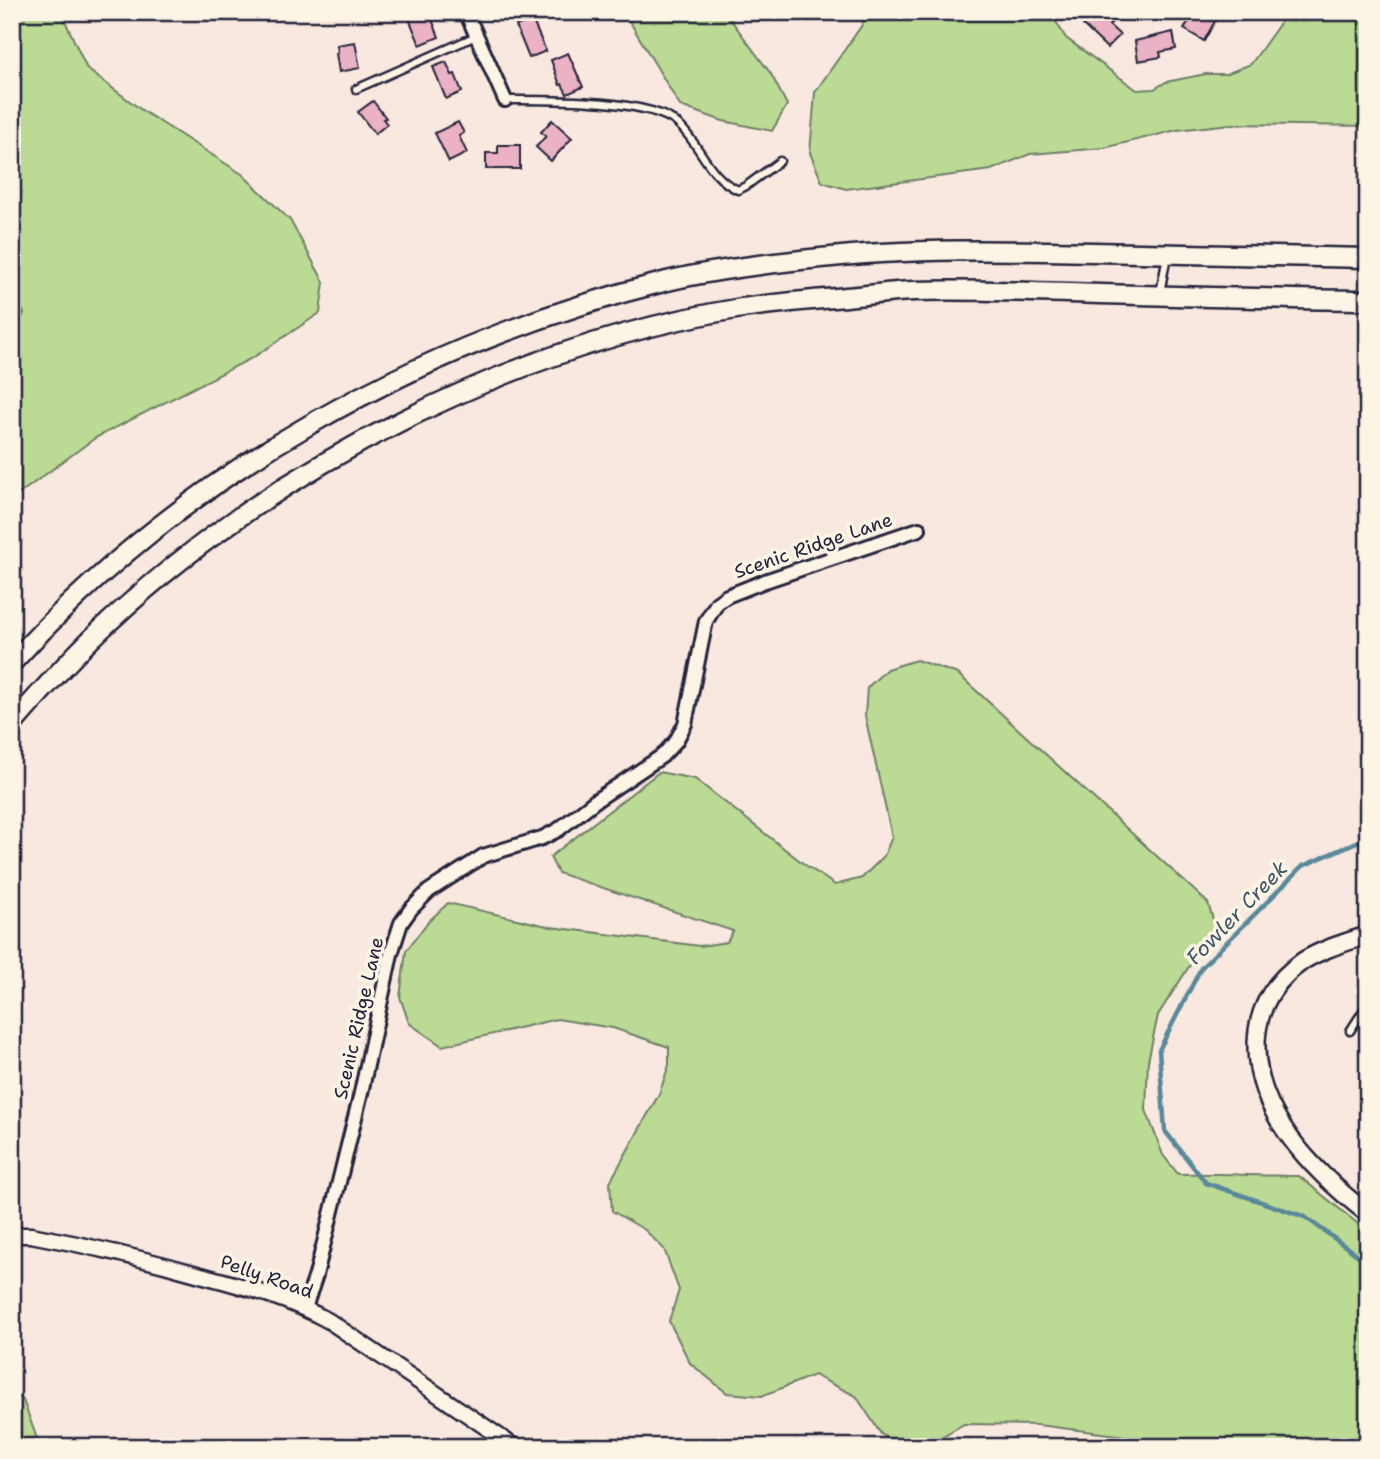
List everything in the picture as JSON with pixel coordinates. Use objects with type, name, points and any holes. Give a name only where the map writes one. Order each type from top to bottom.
[{"type":"main road","points":[[12,663],[125,551],[180,508],[238,469],[333,412],[402,377],[469,346],[544,318],[670,281],[824,257],[945,250],[1368,258]]},
{"type":"main road","points":[[12,725],[59,672],[109,622],[158,579],[231,523],[337,456],[428,408],[561,355],[678,321],[741,308],[912,291],[1368,300]]},
{"type":"main road","points":[[1368,935],[1305,960],[1291,971],[1271,992],[1263,1006],[1255,1053],[1261,1083],[1269,1103],[1289,1135],[1328,1182],[1368,1214]]},
{"type":"street","points":[[466,12],[505,100]]},
{"type":"street","name":"Scenic Ridge Lane","points":[[305,1308],[316,1275],[391,954],[401,923],[411,909],[429,891],[483,856],[542,838],[558,830],[595,801],[663,756],[676,741],[685,724],[706,621],[717,603],[727,596],[765,581],[919,529]]},
{"type":"street","name":"Pelly Road","points":[[12,1235],[31,1235],[150,1260],[225,1281],[305,1308],[329,1321],[514,1447]]},
{"type":"lane","points":[[356,89],[476,36]]},
{"type":"lane","points":[[505,100],[554,100],[645,108],[669,117],[679,125],[724,184],[738,190],[780,161]]},
{"type":"lane","points":[[1160,295],[1167,254]]},
{"type":"lane","points":[[1350,1031],[1368,1003]]},
{"type":"green space","points":[[12,12],[61,12],[87,69],[143,111],[242,174],[290,220],[324,282],[320,313],[254,357],[95,438],[12,499],[12,326],[17,327],[24,313],[12,296]]},
{"type":"green space","points":[[624,12],[725,12],[771,74],[787,105],[772,131],[723,121],[680,106]]},
{"type":"green space","points":[[865,12],[1050,12],[1066,38],[1137,90],[1154,89],[1166,82],[1206,74],[1226,74],[1251,64],[1283,19],[1297,12],[1368,14],[1368,126],[1231,124],[1177,130],[1104,148],[1030,154],[991,170],[846,189],[822,182],[810,153],[815,92],[862,25]]},
{"type":"green space","points":[[916,660],[958,674],[1208,903],[1215,926],[1158,1015],[1148,1061],[1146,1110],[1163,1155],[1178,1174],[1299,1176],[1368,1232],[1368,1447],[1128,1447],[1125,1436],[1038,1425],[964,1424],[925,1446],[899,1445],[881,1434],[856,1396],[814,1375],[762,1396],[727,1393],[690,1363],[669,1321],[679,1290],[664,1249],[645,1230],[612,1211],[610,1182],[659,1094],[669,1065],[669,1047],[613,1028],[557,1019],[442,1046],[409,1023],[400,997],[406,951],[427,923],[448,903],[551,927],[700,946],[727,942],[733,931],[558,873],[550,857],[659,772],[695,779],[835,885],[862,878],[884,856],[892,837],[865,716],[867,688],[887,669]]},
{"type":"green space","points":[[12,1391],[23,1400],[40,1447],[12,1447]]},
{"type":"building","points":[[429,12],[439,37],[420,45],[407,14]]},
{"type":"building","points":[[1096,12],[1104,12],[1113,21],[1109,25],[1120,35],[1107,48],[1083,25]]},
{"type":"building","points":[[1191,12],[1220,12],[1204,41],[1184,29],[1193,14]]},
{"type":"building","points":[[532,19],[546,51],[529,58],[516,26]]},
{"type":"building","points":[[1173,32],[1176,49],[1160,52],[1161,57],[1138,61],[1135,41]]},
{"type":"building","points":[[355,42],[360,68],[339,72],[337,45]]},
{"type":"building","points":[[568,53],[583,87],[567,94],[562,84],[560,85],[551,60]]},
{"type":"building","points":[[446,62],[452,75],[455,74],[462,92],[446,99],[433,67]]},
{"type":"building","points":[[373,101],[386,118],[383,119],[387,124],[375,134],[358,112]]},
{"type":"building","points":[[552,120],[572,138],[551,161],[536,147],[546,136],[541,132]]},
{"type":"building","points":[[458,122],[464,133],[459,136],[467,153],[449,162],[435,133]]},
{"type":"building","points":[[498,145],[520,145],[520,169],[486,169],[486,153],[498,153]]},
{"type":"waterway","name":"Fowler Creek","points":[[1368,837],[1303,866],[1201,968],[1159,1050],[1165,1131],[1206,1183],[1305,1217],[1368,1263]]}]
